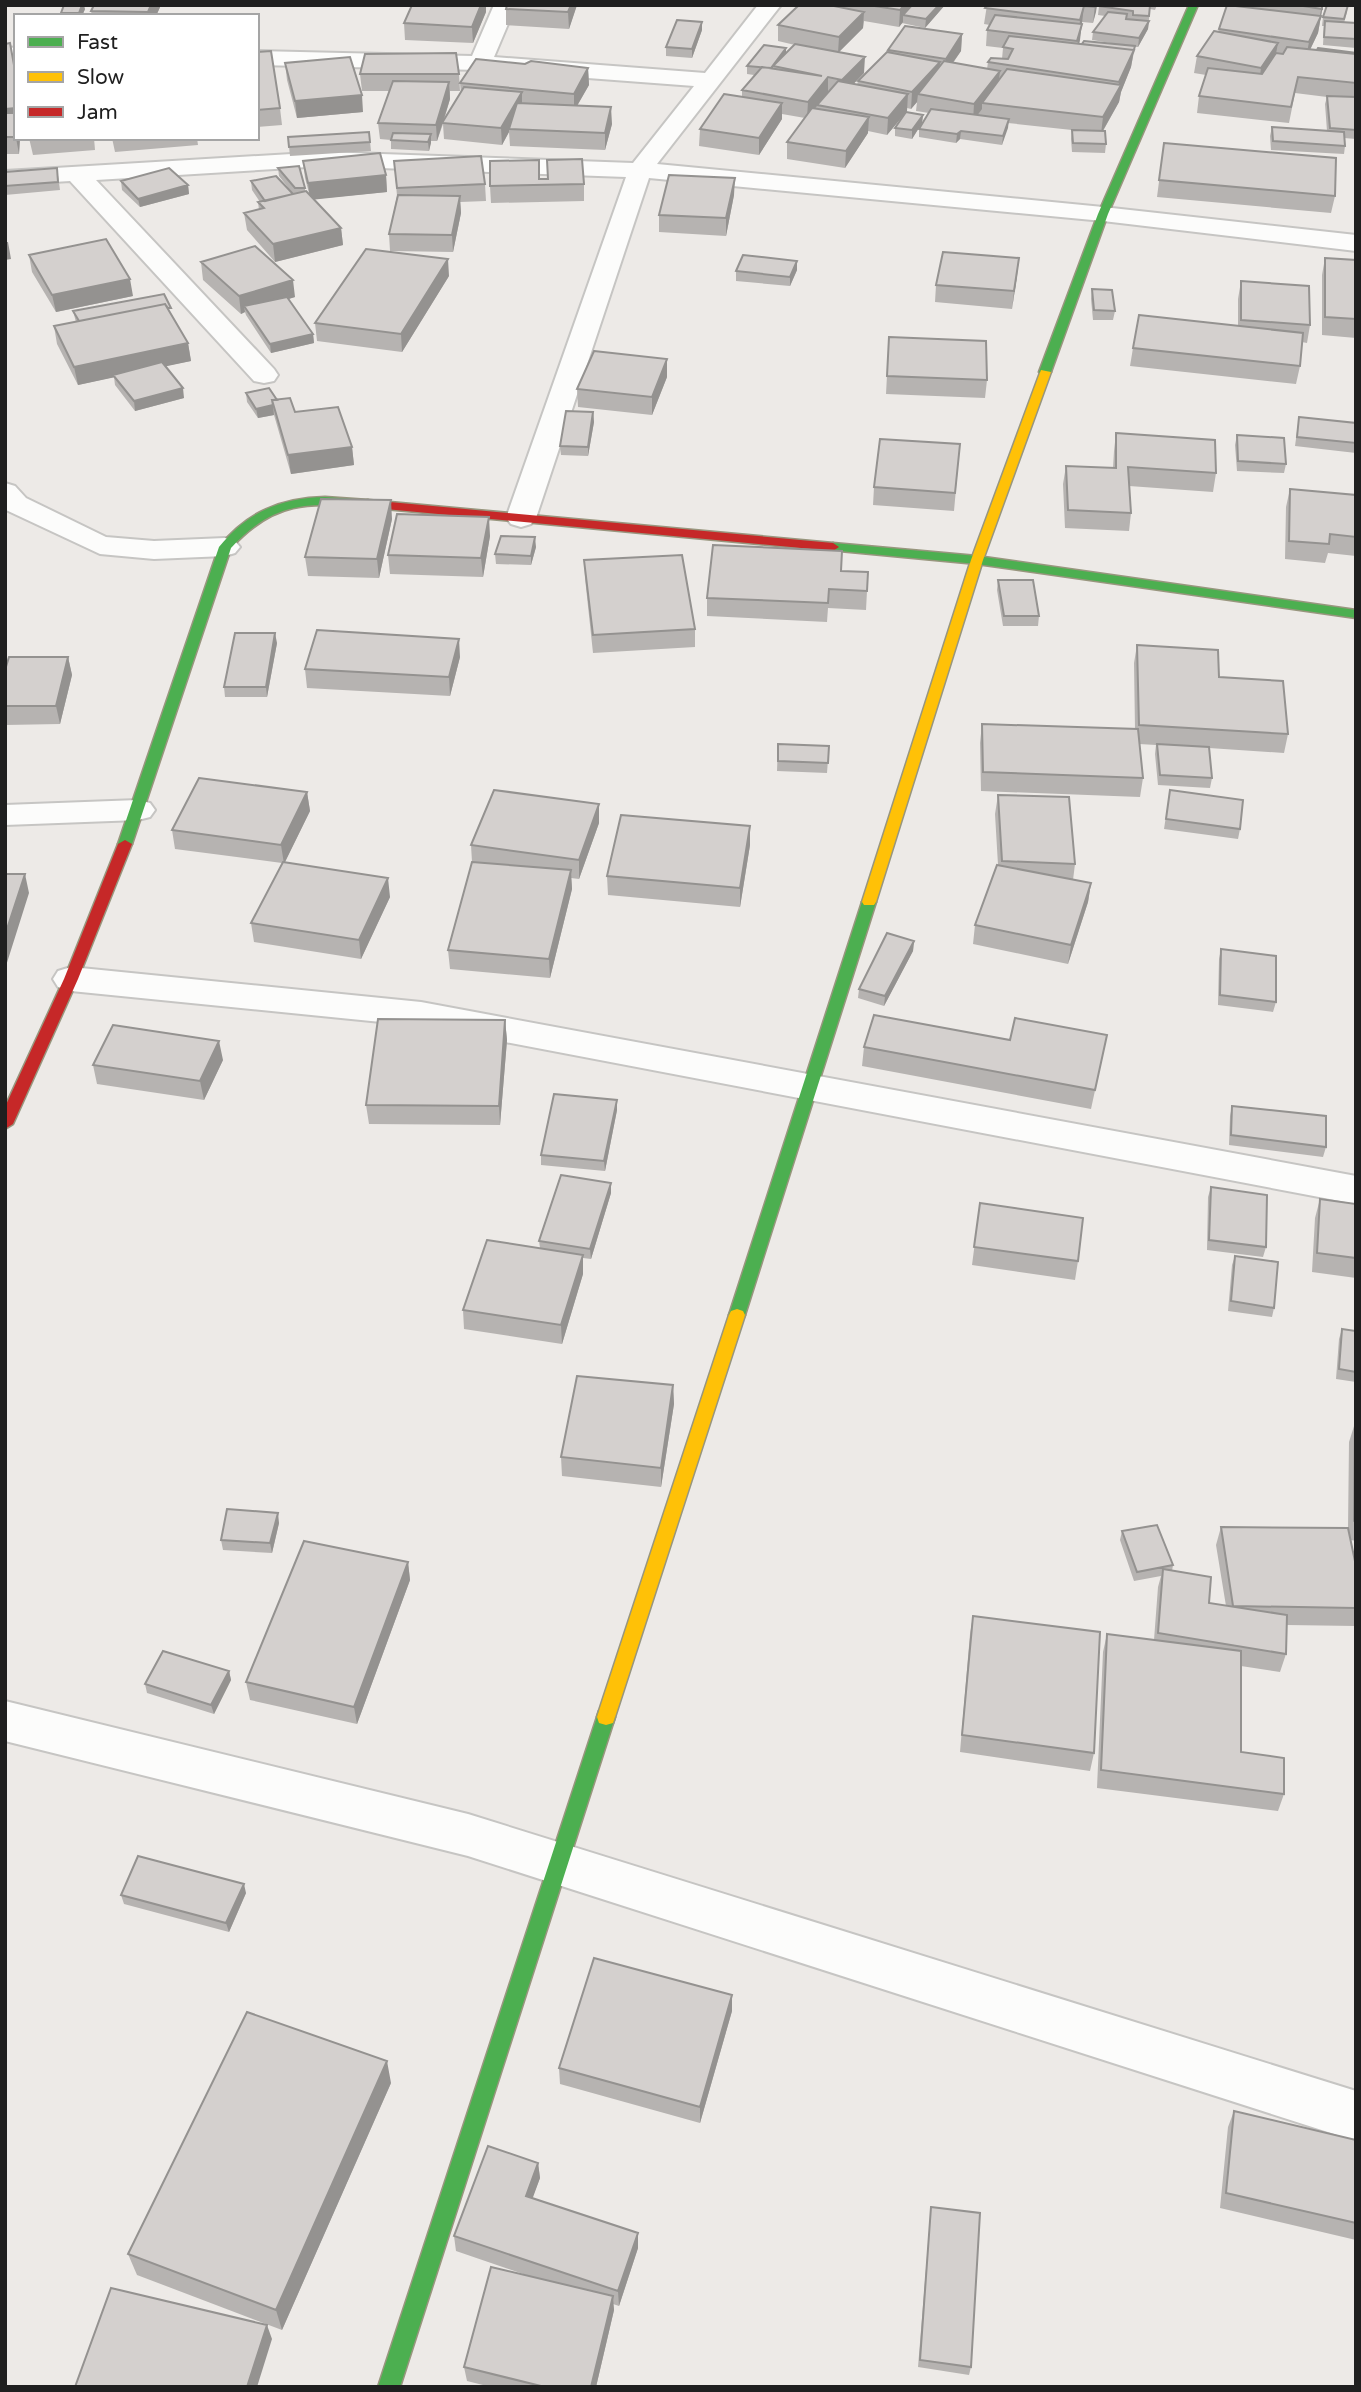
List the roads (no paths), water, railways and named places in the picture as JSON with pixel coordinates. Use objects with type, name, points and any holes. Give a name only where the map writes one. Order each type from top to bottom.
[{"type":"street","points":[[480,63],[505,5]]},
{"type":"street","points":[[521,518],[640,170],[770,5]]},
{"type":"street","points":[[389,2387],[811,1087],[977,560],[1103,214],[1194,5]]},
{"type":"street","points":[[259,58],[480,63],[709,80]]},
{"type":"street","points":[[5,178],[325,159],[640,170],[1103,214],[1356,243]]},
{"type":"street","points":[[75,172],[264,375]]},
{"type":"street","points":[[9,501],[100,545],[155,550],[225,547]]},
{"type":"street","points":[[5,1124],[71,979],[138,810],[225,547],[241,524],[257,512],[286,505],[335,501],[977,560],[1356,614]]},
{"type":"street","points":[[5,815],[138,810]]},
{"type":"street","points":[[71,979],[421,1014],[1356,1190]]},
{"type":"street","points":[[5,1721],[468,1835],[1356,2116]]}]
